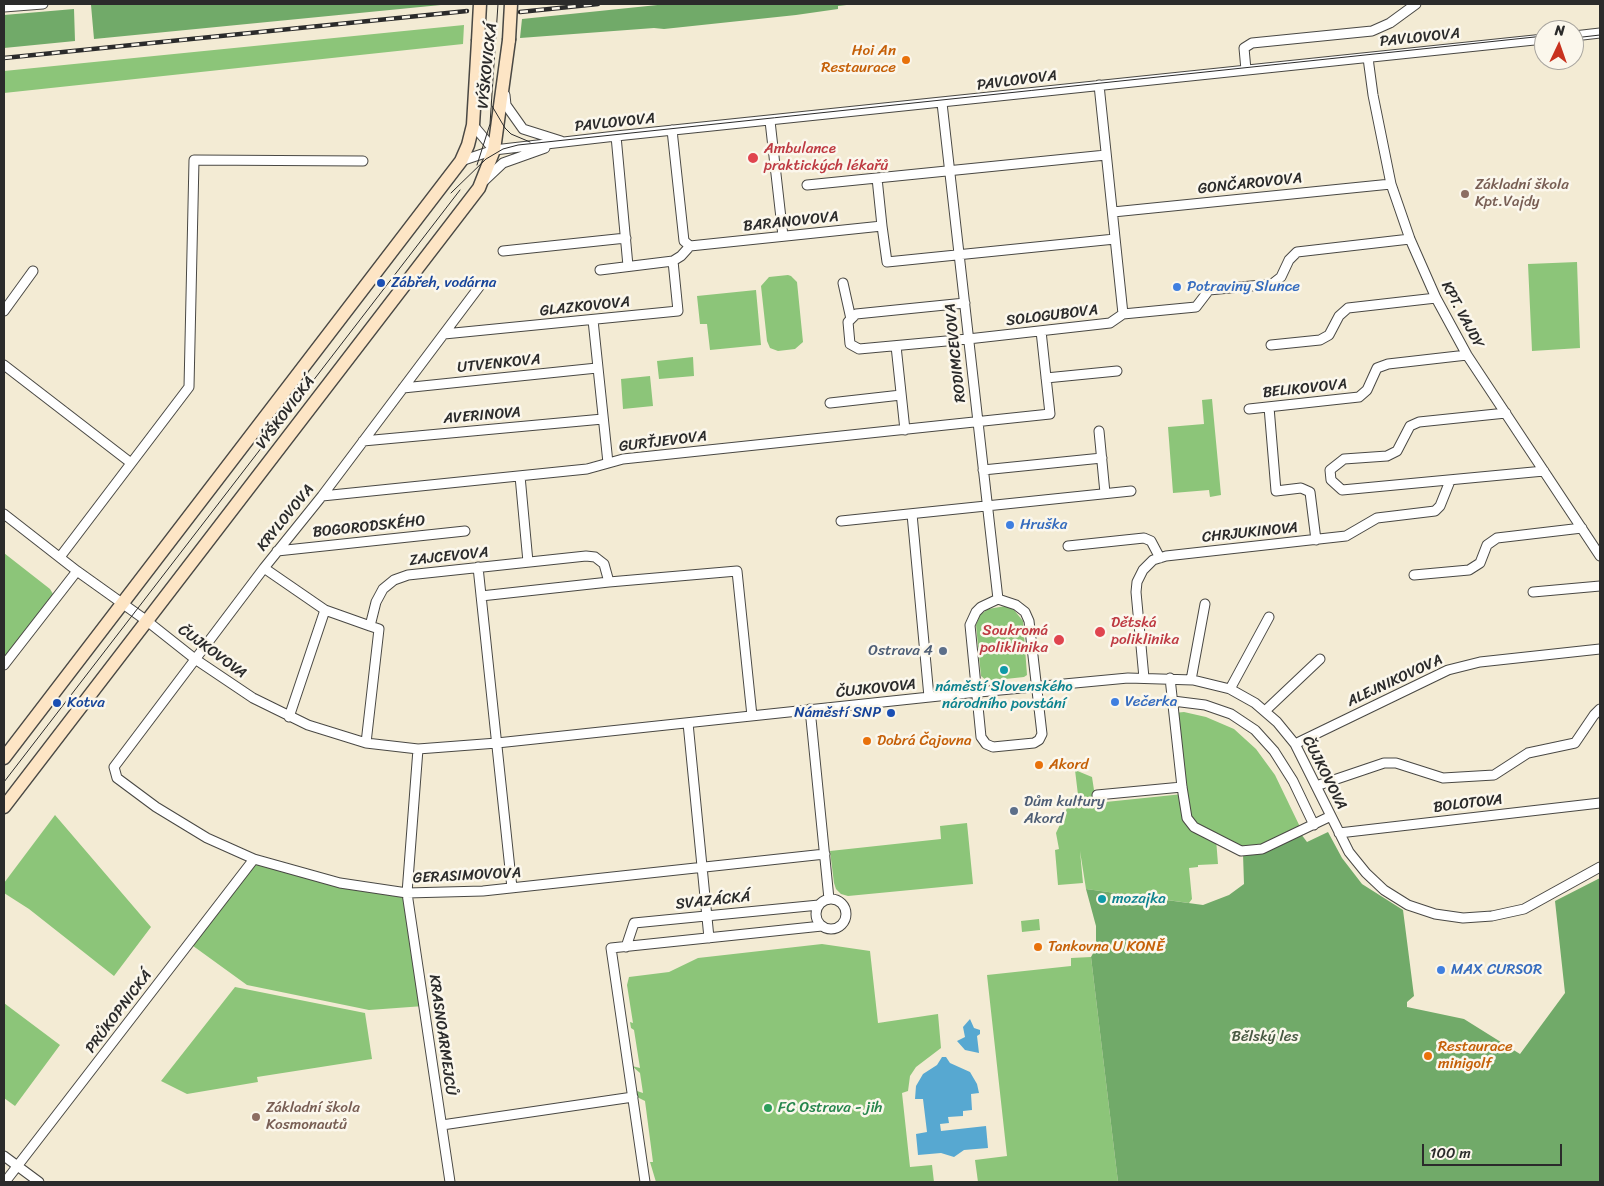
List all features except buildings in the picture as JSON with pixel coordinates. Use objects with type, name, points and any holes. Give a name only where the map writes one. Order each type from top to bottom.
[{"type":"street","points":[[4,7],[43,4]]},
{"type":"street","name":"VÝŠKOVICKÁ","points":[[4,758],[461,161],[468,145],[473,125],[480,4]]},
{"type":"street","name":"VÝŠKOVICKÁ","points":[[4,807],[479,188],[494,150],[504,89],[511,4]]},
{"type":"street","points":[[1246,70],[1244,48],[1252,44],[1372,30],[1390,23],[1416,4]]},
{"type":"street","points":[[1584,35],[1600,33]]},
{"type":"street","name":"PAVLOVOVA","points":[[461,161],[494,150],[616,136],[1534,40]]},
{"type":"street","name":"KPT. VAJDY","points":[[1368,58],[1373,95],[1391,184],[1410,240],[1436,298],[1467,355],[1600,556]]},
{"type":"street","points":[[1098,86],[1123,314]]},
{"type":"street","points":[[504,89],[506,105],[522,129],[566,142]]},
{"type":"street","name":"RODIMCEVOVA","points":[[942,103],[998,599]]},
{"type":"street","points":[[770,120],[783,236]]},
{"type":"street","points":[[473,125],[494,150]]},
{"type":"street","points":[[600,270],[673,261],[682,256],[690,246],[684,241],[672,130]]},
{"type":"street","points":[[616,136],[628,266]]},
{"type":"street","points":[[479,188],[491,172],[503,163],[566,142]]},
{"type":"street","points":[[807,185],[1106,155]]},
{"type":"street","points":[[60,557],[189,387],[194,160],[362,161]]},
{"type":"street","points":[[877,178],[887,262],[1116,239]]},
{"type":"street","name":"GONČAROVOVA","points":[[1113,212],[1391,184]]},
{"type":"street","name":"BARANOVOVA","points":[[690,246],[882,226]]},
{"type":"street","points":[[503,251],[626,238]]},
{"type":"street","name":"SOLOGUBOVA","points":[[851,319],[848,322],[850,344],[860,350],[1110,323],[1123,314],[1196,307],[1209,290],[1272,284],[1281,277],[1289,260],[1297,252],[1410,240]]},
{"type":"street","name":"GLAZKOVOVA","points":[[444,334],[678,311],[673,261]]},
{"type":"street","points":[[4,311],[33,271]]},
{"type":"street","points":[[843,283],[851,319]]},
{"type":"street","name":"KRYLOVOVA","points":[[114,767],[277,551],[322,496],[479,287]]},
{"type":"street","points":[[1271,345],[1320,340],[1330,335],[1339,316],[1348,308],[1436,298]]},
{"type":"street","points":[[851,319],[856,314],[964,303]]},
{"type":"street","points":[[593,320],[608,463]]},
{"type":"street","points":[[1041,331],[1046,378],[1117,371]]},
{"type":"street","points":[[896,346],[905,430]]},
{"type":"street","name":"BELIKOVOVA","points":[[1248,409],[1358,397],[1367,390],[1377,368],[1467,355]]},
{"type":"street","points":[[4,365],[131,463]]},
{"type":"street","name":"UTVENKOVA","points":[[403,388],[598,368]]},
{"type":"street","name":"GURŤJEVOVA","points":[[322,496],[587,469],[623,459],[1050,414],[1046,378]]},
{"type":"street","points":[[830,403],[901,395]]},
{"type":"street","points":[[1270,407],[1276,491],[1301,488],[1310,492],[1316,540]]},
{"type":"street","points":[[1506,413],[1419,422],[1410,426],[1397,451],[1388,456],[1344,460],[1337,463],[1330,470],[1331,480],[1342,490],[1450,481],[1544,470]]},
{"type":"street","name":"AVERINOVA","points":[[363,442],[603,419]]},
{"type":"street","points":[[1099,431],[1105,493]]},
{"type":"street","points":[[983,470],[1102,458]]},
{"type":"street","points":[[520,476],[528,562]]},
{"type":"street","name":"CHRJUKINOVA","points":[[1160,558],[1346,536],[1377,518],[1435,511],[1440,506],[1450,481]]},
{"type":"street","points":[[841,521],[1131,490]]},
{"type":"street","name":"ČUJKOVOVA","points":[[4,514],[148,621],[195,659],[253,698],[289,717],[332,734],[366,743],[418,748],[497,743],[810,709],[1038,687],[1144,678],[1191,680],[1230,689],[1277,722],[1295,744],[1349,852],[1366,873],[1384,890],[1408,905],[1435,914],[1463,918],[1492,916],[1524,909],[1600,867]]},
{"type":"street","points":[[912,514],[929,697]]},
{"type":"street","points":[[1414,575],[1469,570],[1480,563],[1487,546],[1497,538],[1582,528]]},
{"type":"street","name":"BOGORODSKÉHO","points":[[277,551],[464,531]]},
{"type":"street","points":[[1068,546],[1144,538],[1151,541],[1160,558],[1153,560],[1143,570],[1137,582],[1136,592],[1144,678]]},
{"type":"street","name":"ZAJCEVOVA","points":[[374,628],[376,602],[383,589],[394,580],[408,575],[595,557],[604,564],[609,582]]},
{"type":"street","points":[[264,568],[325,610],[374,628],[366,743]]},
{"type":"street","points":[[478,568],[512,888]]},
{"type":"street","points":[[4,666],[77,570]]},
{"type":"street","points":[[481,596],[737,571],[752,716]]},
{"type":"street","points":[[1533,592],[1600,586]]},
{"type":"street","points":[[998,599],[1016,605],[1027,616],[1038,687],[1041,738],[1034,742],[996,747],[986,744],[981,737],[970,624],[976,612],[988,602],[998,599]]},
{"type":"street","points":[[1191,680],[1205,604]]},
{"type":"street","points":[[289,717],[325,610]]},
{"type":"street","points":[[1230,689],[1269,617]]},
{"type":"street","name":"ALEJNIKOVOVA","points":[[1295,744],[1448,670],[1480,662],[1600,649]]},
{"type":"street","points":[[1265,712],[1320,659]]},
{"type":"street","points":[[1170,678],[1182,787],[1187,818],[1194,827],[1241,851],[1262,849],[1331,816]]},
{"type":"street","points":[[1173,701],[1184,701],[1231,714],[1255,730],[1274,751],[1293,781],[1314,825]]},
{"type":"street","points":[[810,709],[829,899]]},
{"type":"street","points":[[1316,786],[1384,763],[1396,763],[1443,778],[1494,775],[1528,753],[1576,743],[1600,709]]},
{"type":"street","points":[[688,723],[709,938]]},
{"type":"street","name":"KRASNOARMEJCŮ","points":[[418,748],[407,893],[450,1182]]},
{"type":"street","name":"GERASIMOVOVA","points":[[114,767],[117,778],[156,807],[208,838],[254,859],[290,871],[340,883],[407,893],[439,894],[512,888],[825,854]]},
{"type":"street","points":[[1097,795],[1182,787]]},
{"type":"street","name":"BOLOTOVA","points":[[1339,833],[1600,803]]},
{"type":"street","name":"PRŮKOPNICKÁ","points":[[5,1182],[254,859]]},
{"type":"street","points":[[645,1182],[611,948],[822,926],[834,929],[841,926],[845,920],[846,912],[843,905],[837,900],[829,899],[819,905],[816,916],[822,926]]},
{"type":"street","name":"SVAZÁCKÁ","points":[[626,947],[634,923],[819,905]]},
{"type":"street","points":[[442,1126],[633,1097]]},
{"type":"street","points":[[4,1156],[39,1182]]},
{"type":"green space","points":[[451,4],[94,39],[91,5]]},
{"type":"green space","points":[[667,4],[855,4],[838,6],[838,9],[796,15],[664,29],[654,28],[520,38],[522,19]]},
{"type":"green space","points":[[74,9],[75,41],[4,48],[4,15]]},
{"type":"green space","points":[[464,25],[463,44],[4,93],[4,71]]},
{"type":"green space","points":[[1577,262],[1580,348],[1532,351],[1528,264]]},
{"type":"green space","points":[[788,275],[797,282],[803,342],[795,349],[778,351],[770,348],[767,341],[761,286],[769,277]]},
{"type":"green space","points":[[756,290],[761,345],[710,350],[707,324],[700,324],[697,296]]},
{"type":"green space","points":[[693,357],[694,376],[659,379],[657,361]]},
{"type":"green space","points":[[650,376],[653,406],[623,409],[621,379]]},
{"type":"green space","points":[[1212,399],[1221,495],[1210,497],[1209,490],[1173,493],[1168,427],[1204,424],[1202,400]]},
{"type":"green space","points":[[4,553],[50,589],[53,594],[4,658]]},
{"type":"green space","points":[[1006,606],[1014,610],[1023,621],[1027,675],[1024,677],[987,681],[981,676],[976,625],[980,615],[988,609]]},
{"type":"green space","points":[[1184,712],[1206,717],[1234,729],[1256,749],[1275,775],[1302,831],[1241,851],[1216,839],[1218,864],[1198,865],[1198,867],[1189,868],[1192,899],[1189,903],[1086,889],[1080,851],[1083,883],[1058,885],[1055,850],[1059,849],[1056,833],[1065,814],[1070,797],[1078,795],[1075,770],[1092,777],[1096,803],[1183,794],[1174,713]]},
{"type":"green space","points":[[55,815],[151,927],[114,976],[29,909],[4,893],[4,883]]},
{"type":"green space","points":[[967,823],[973,884],[848,896],[841,894],[836,889],[830,851],[941,839],[940,826]]},
{"type":"green space","name":"Bělský les","points":[[1328,832],[1342,858],[1362,884],[1403,910],[1414,996],[1407,1002],[1407,1007],[1464,1019],[1520,1054],[1565,993],[1555,901],[1600,878],[1600,1182],[1118,1182],[1091,957],[1096,948],[1096,926],[1086,889],[1203,905],[1229,895],[1244,884],[1243,854],[1301,834],[1307,842]]},
{"type":"green space","points":[[254,859],[290,871],[407,893],[424,1006],[369,1010],[247,985],[189,943]]},
{"type":"green space","points":[[1039,919],[1040,930],[1022,932],[1021,921]]},
{"type":"green space","name":"FC Ostrava - jih","points":[[822,944],[870,951],[878,1023],[938,1014],[941,1048],[916,1067],[910,1076],[908,1091],[902,1093],[910,1167],[932,1165],[934,1182],[656,1182],[650,1162],[653,1162],[645,1101],[637,1097],[637,1091],[643,1093],[640,1073],[632,1066],[640,1068],[634,1030],[631,1028],[630,1022],[633,1023],[627,985],[629,977],[669,972],[698,958]]},
{"type":"green space","points":[[1091,957],[1118,1182],[978,1182],[975,1160],[1007,1156],[987,975],[1071,966],[1071,958]]},
{"type":"green space","points":[[235,987],[365,1013],[372,1059],[257,1077],[258,1082],[187,1094],[161,1081]]},
{"type":"green space","points":[[4,1003],[60,1045],[15,1106],[4,1098]]},
{"type":"water","points":[[970,1019],[974,1028],[980,1030],[980,1034],[977,1036],[979,1053],[965,1050],[957,1041],[965,1037],[963,1027]]},
{"type":"water","points":[[942,1057],[946,1057],[950,1063],[970,1072],[977,1084],[979,1093],[971,1094],[972,1110],[963,1111],[963,1116],[948,1117],[949,1123],[940,1124],[941,1131],[986,1126],[988,1148],[964,1150],[954,1157],[941,1153],[918,1155],[916,1134],[927,1132],[923,1099],[915,1099],[916,1086],[923,1074],[937,1065]]},
{"type":"tram line","points":[[477,165],[490,124],[498,4]]},
{"type":"tram line","points":[[1584,37],[1600,35]]},
{"type":"tram line","points":[[451,193],[486,159],[503,149],[518,145],[1534,37]]},
{"type":"tram line","points":[[492,106],[505,128],[511,134],[530,142]]},
{"type":"tram line","points":[[4,782],[460,190]]},
{"type":"railway","points":[[520,12],[598,4]]},
{"type":"railway","points":[[4,58],[467,11]]},
{"type":"place","name":"Hoi An Restaurace","points":[[906,60]]},
{"type":"place","name":"Ambulance praktických lékařů","points":[[753,158]]},
{"type":"place","name":"Základní škola Kpt.Vajdy","points":[[1465,194]]},
{"type":"place","name":"Zábřeh, vodárna","points":[[381,283]]},
{"type":"place","name":"Potraviny Slunce","points":[[1177,287]]},
{"type":"place","name":"Hruška","points":[[1010,525]]},
{"type":"place","name":"Dětská poliklinika","points":[[1100,632]]},
{"type":"place","name":"Soukromá poliklinika","points":[[1059,640]]},
{"type":"place","name":"Ostrava 4","points":[[943,651]]},
{"type":"place","name":"náměstí Slovenského národního povstání","points":[[1004,670]]},
{"type":"place","name":"Večerka","points":[[1115,702]]},
{"type":"place","name":"Kotva","points":[[57,703]]},
{"type":"place","name":"Náměstí SNP","points":[[891,713]]},
{"type":"place","name":"Dobrá Čajovna","points":[[867,741]]},
{"type":"place","name":"Akord","points":[[1039,765]]},
{"type":"place","name":"Dům kultury Akord","points":[[1014,811]]},
{"type":"place","name":"mozajka","points":[[1102,899]]},
{"type":"place","name":"Tankovna U KONĚ","points":[[1038,947]]},
{"type":"place","name":"MAX CURSOR","points":[[1441,970]]},
{"type":"place","name":"Restaurace minigolf","points":[[1428,1056]]},
{"type":"place","name":"FC Ostrava - jih","points":[[768,1108]]},
{"type":"place","name":"Základní škola Kosmonautů","points":[[256,1117]]}]
